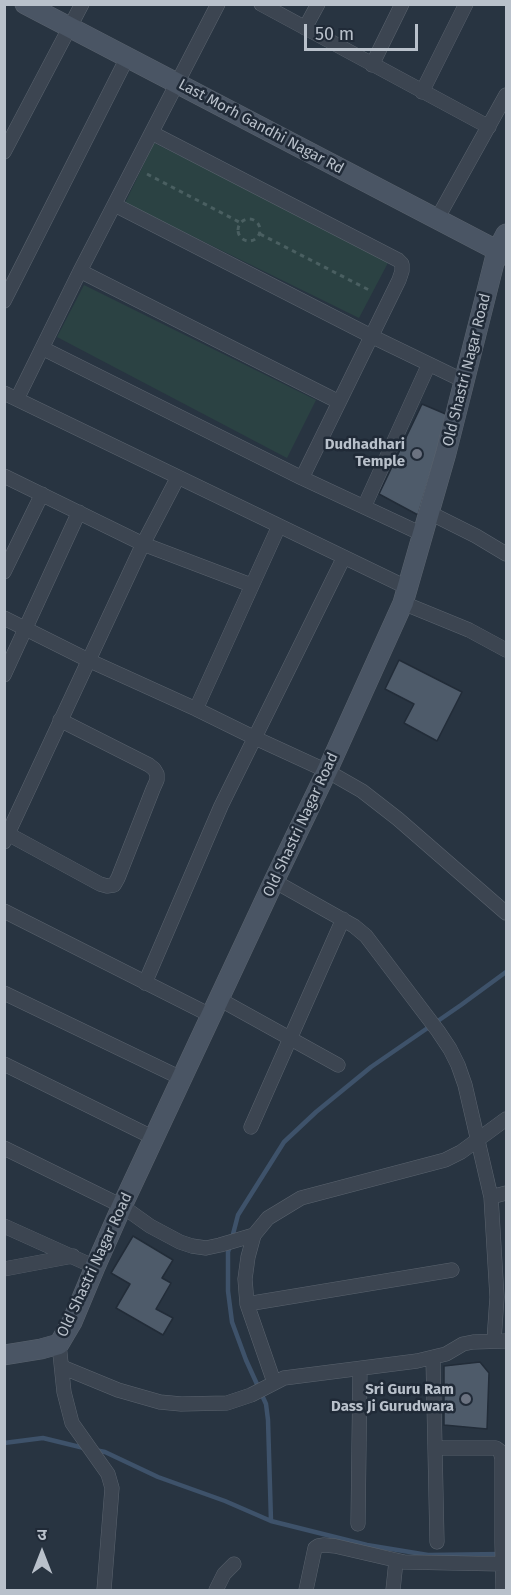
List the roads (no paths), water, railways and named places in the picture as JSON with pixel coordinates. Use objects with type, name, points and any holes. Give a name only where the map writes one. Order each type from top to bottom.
[{"type":"street","name":"Last Morh Gandhi Nagar Rd","points":[[25,4],[437,219],[503,246]]},
{"type":"street","points":[[4,152],[10,126],[82,4]]},
{"type":"street","points":[[218,4],[42,348],[11,396],[344,557],[406,595],[507,650]]},
{"type":"street","points":[[261,4],[489,127]]},
{"type":"street","points":[[305,28],[318,4]]},
{"type":"street","points":[[372,65],[402,4]]},
{"type":"street","points":[[423,92],[466,4]]},
{"type":"street","points":[[4,301],[127,58]]},
{"type":"street","points":[[437,219],[507,95]]},
{"type":"street","points":[[152,133],[402,264],[399,279],[302,478]]},
{"type":"street","points":[[115,205],[371,336],[465,381]]},
{"type":"street","name":"Old Shastri Nagar Road","points":[[4,1355],[58,1344],[72,1323],[122,1206],[327,771],[406,595],[503,246]]},
{"type":"street","points":[[80,271],[339,402]]},
{"type":"street","points":[[42,348],[302,478],[424,535]]},
{"type":"street","points":[[364,507],[429,364]]},
{"type":"street","points":[[4,476],[143,544],[251,585]]},
{"type":"street","points":[[60,720],[149,765],[157,774],[157,780],[114,885],[100,884],[6,838],[60,720],[143,544],[178,477]]},
{"type":"street","points":[[4,572],[42,494]]},
{"type":"street","points":[[4,675],[79,512]]},
{"type":"street","points":[[430,513],[507,554]]},
{"type":"street","points":[[196,709],[279,525]]},
{"type":"street","points":[[145,982],[221,806],[344,557]]},
{"type":"street","points":[[4,618],[88,660],[327,771],[362,791],[507,913]]},
{"type":"street","points":[[62,1367],[118,1390],[160,1402],[227,1403],[294,1376],[433,1358],[446,1354],[463,1344],[500,1341],[491,1197],[459,1065],[438,1031],[366,936],[344,919],[274,881]]},
{"type":"street","points":[[4,911],[145,982],[290,1038],[338,1065]]},
{"type":"street","points":[[251,1127],[344,919]]},
{"type":"street","points":[[4,993],[183,1079]]},
{"type":"street","points":[[4,1064],[154,1138]]},
{"type":"street","points":[[4,1148],[122,1206],[150,1226],[180,1242],[206,1248],[249,1236],[268,1218],[301,1198],[445,1160],[461,1152],[507,1119]]},
{"type":"street","points":[[491,1197],[507,1192]]},
{"type":"street","points":[[4,1226],[94,1267]]},
{"type":"street","points":[[249,1236],[245,1279],[247,1304],[270,1385]]},
{"type":"street","points":[[4,1269],[73,1256]]},
{"type":"street","points":[[247,1304],[453,1270]]},
{"type":"street","points":[[58,1344],[64,1392],[72,1423],[108,1474],[112,1488],[104,1590]]},
{"type":"street","points":[[433,1358],[437,1542]]},
{"type":"street","points":[[358,1524],[360,1369]]},
{"type":"street","points":[[435,1448],[496,1448],[500,1451],[502,1458],[503,1590]]},
{"type":"street","points":[[306,1590],[313,1553],[318,1546],[335,1546],[396,1561],[417,1563],[502,1562]]},
{"type":"street","points":[[393,1590],[396,1561]]},
{"type":"street","points":[[216,1590],[224,1574],[234,1564]]},
{"type":"waterway","points":[[232,1238],[238,1215],[284,1142],[316,1112],[371,1067],[506,972]]},
{"type":"waterway","points":[[230,1246],[228,1291],[232,1322],[266,1404],[271,1521]]},
{"type":"waterway","points":[[4,1443],[43,1438],[84,1448]]},
{"type":"waterway","points":[[95,1450],[105,1452],[158,1477],[225,1501],[271,1521],[367,1545],[428,1555],[501,1554]]},
{"type":"place","name":"Dudhadhari Temple","points":[[417,454]]},
{"type":"place","name":"Sri Guru Ram Dass Ji Gurudwara","points":[[466,1399]]}]
